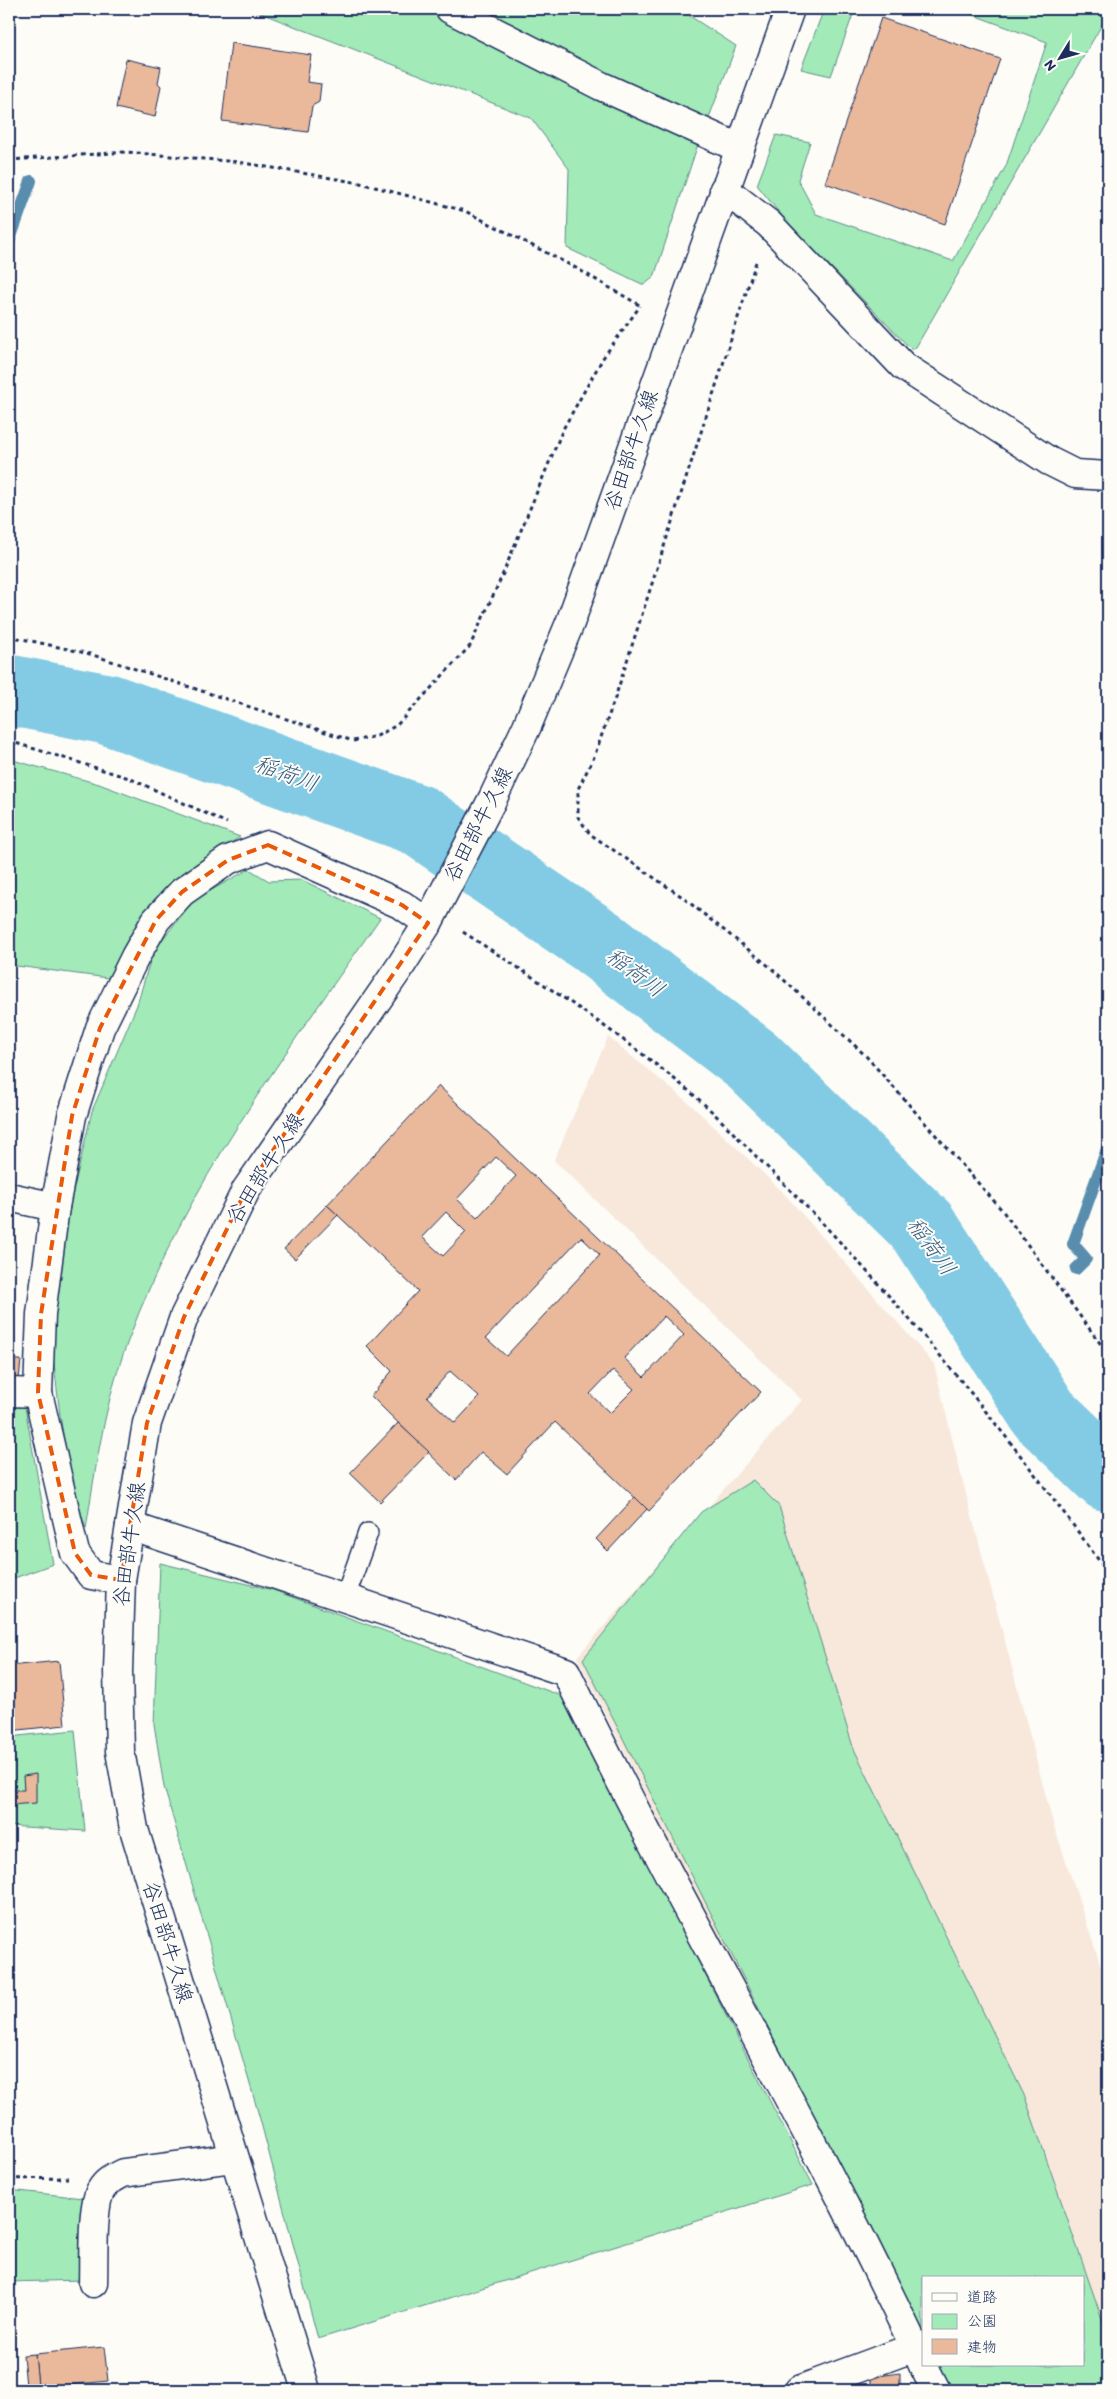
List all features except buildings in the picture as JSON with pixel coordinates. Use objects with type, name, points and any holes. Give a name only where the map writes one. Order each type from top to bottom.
[{"type":"street","points":[[450,9],[601,86],[739,148]]},
{"type":"street","name":"谷田部牛久線","points":[[306,2390],[134,1829],[120,1751],[118,1671],[121,1580],[147,1423],[181,1326],[246,1190],[395,975],[432,914],[493,798],[527,726],[570,623],[676,320],[790,9]]},
{"type":"street","points":[[724,189],[769,224],[903,366],[1049,461],[1076,474],[1108,476]]},
{"type":"street","points":[[121,1580],[92,1575],[75,1553],[38,1393],[41,1314],[55,1207],[72,1116],[100,1028],[135,957],[156,920],[182,892],[228,860],[268,845],[402,905],[432,914]]},
{"type":"street","points":[[9,1197],[55,1207]]},
{"type":"street","points":[[9,1392],[38,1393]]},
{"type":"street","points":[[130,1526],[566,1672],[613,1770],[806,2128],[920,2359],[799,2390]]},
{"type":"street","points":[[93,2283],[95,2218],[100,2191],[108,2181],[123,2173],[234,2158]]},
{"type":"street","points":[[924,2366],[936,2390]]},
{"type":"lane","points":[[345,1597],[368,1533]]},
{"type":"path","points":[[9,160],[126,152],[238,162],[360,183],[465,211],[576,268],[640,306],[676,320]]},
{"type":"path","points":[[769,224],[735,322],[615,698],[594,757],[578,790],[578,817],[590,834],[681,896],[770,967],[865,1056],[1002,1210],[1108,1354]]},
{"type":"path","points":[[9,636],[90,654],[353,740],[377,736],[397,725],[470,646],[502,576],[563,428],[602,358],[640,306]]},
{"type":"path","points":[[9,741],[129,778],[222,821],[268,845]]},
{"type":"path","points":[[432,914],[451,924],[565,997],[690,1092],[827,1226],[937,1351],[1008,1439],[1108,1573]]},
{"type":"path","points":[[9,2179],[84,2178],[108,2181]]},
{"type":"highlighted area","points":[[268,845],[402,905],[428,923],[246,1190],[184,1317],[147,1423],[121,1580],[91,1575],[75,1553],[38,1393],[41,1314],[72,1116],[100,1028],[156,920],[182,892],[228,860]]},
{"type":"shaded area","points":[[608,1037],[691,1105],[781,1190],[934,1364],[961,1475],[1053,1823],[1108,1987],[1108,2390],[943,2390],[931,2366],[1084,2366],[1084,2276],[922,2276],[922,2349],[577,1657],[802,1400],[554,1160]]},
{"type":"green space","points":[[250,9],[429,9],[534,67],[698,144],[654,277],[644,285],[567,248],[569,169],[531,118]]},
{"type":"green space","points":[[473,9],[679,9],[736,46],[707,123]]},
{"type":"green space","points":[[824,9],[855,9],[831,76],[801,69]]},
{"type":"green space","points":[[957,9],[1108,9],[1108,14],[916,347],[912,350],[785,220],[757,185],[776,135],[810,142],[798,180],[816,214],[953,261],[1006,166],[1047,42]]},
{"type":"green space","points":[[9,759],[99,784],[240,837],[213,854],[138,925],[108,978],[9,965]]},
{"type":"green space","points":[[249,869],[269,881],[302,880],[380,918],[240,1122],[178,1228],[151,1284],[128,1341],[113,1387],[102,1434],[86,1529],[71,1483],[60,1415],[49,1321],[70,1205],[92,1111],[137,1005],[153,951],[194,900]]},
{"type":"green space","points":[[9,1407],[25,1407],[53,1564],[9,1580]]},
{"type":"green space","points":[[753,1480],[779,1506],[853,1747],[1025,2097],[1108,2336],[1108,2390],[951,2390],[939,2366],[1084,2366],[1084,2276],[922,2276],[922,2333],[583,1659],[701,1512]]},
{"type":"green space","points":[[160,1563],[273,1590],[562,1696],[813,2185],[318,2339],[260,2119],[164,1787],[154,1724]]},
{"type":"green space","points":[[75,1730],[85,1831],[9,1826],[9,1737]]},
{"type":"green space","points":[[9,2190],[84,2198],[82,2280],[10,2282]]},
{"type":"waterway","points":[[9,242],[31,181]]},
{"type":"waterway","name":"稲荷川","points":[[9,690],[107,709],[418,820],[596,941],[753,1061],[923,1227],[1045,1415],[1108,1476]]},
{"type":"waterway","points":[[1076,1269],[1086,1259],[1073,1244],[1108,1146]]}]
